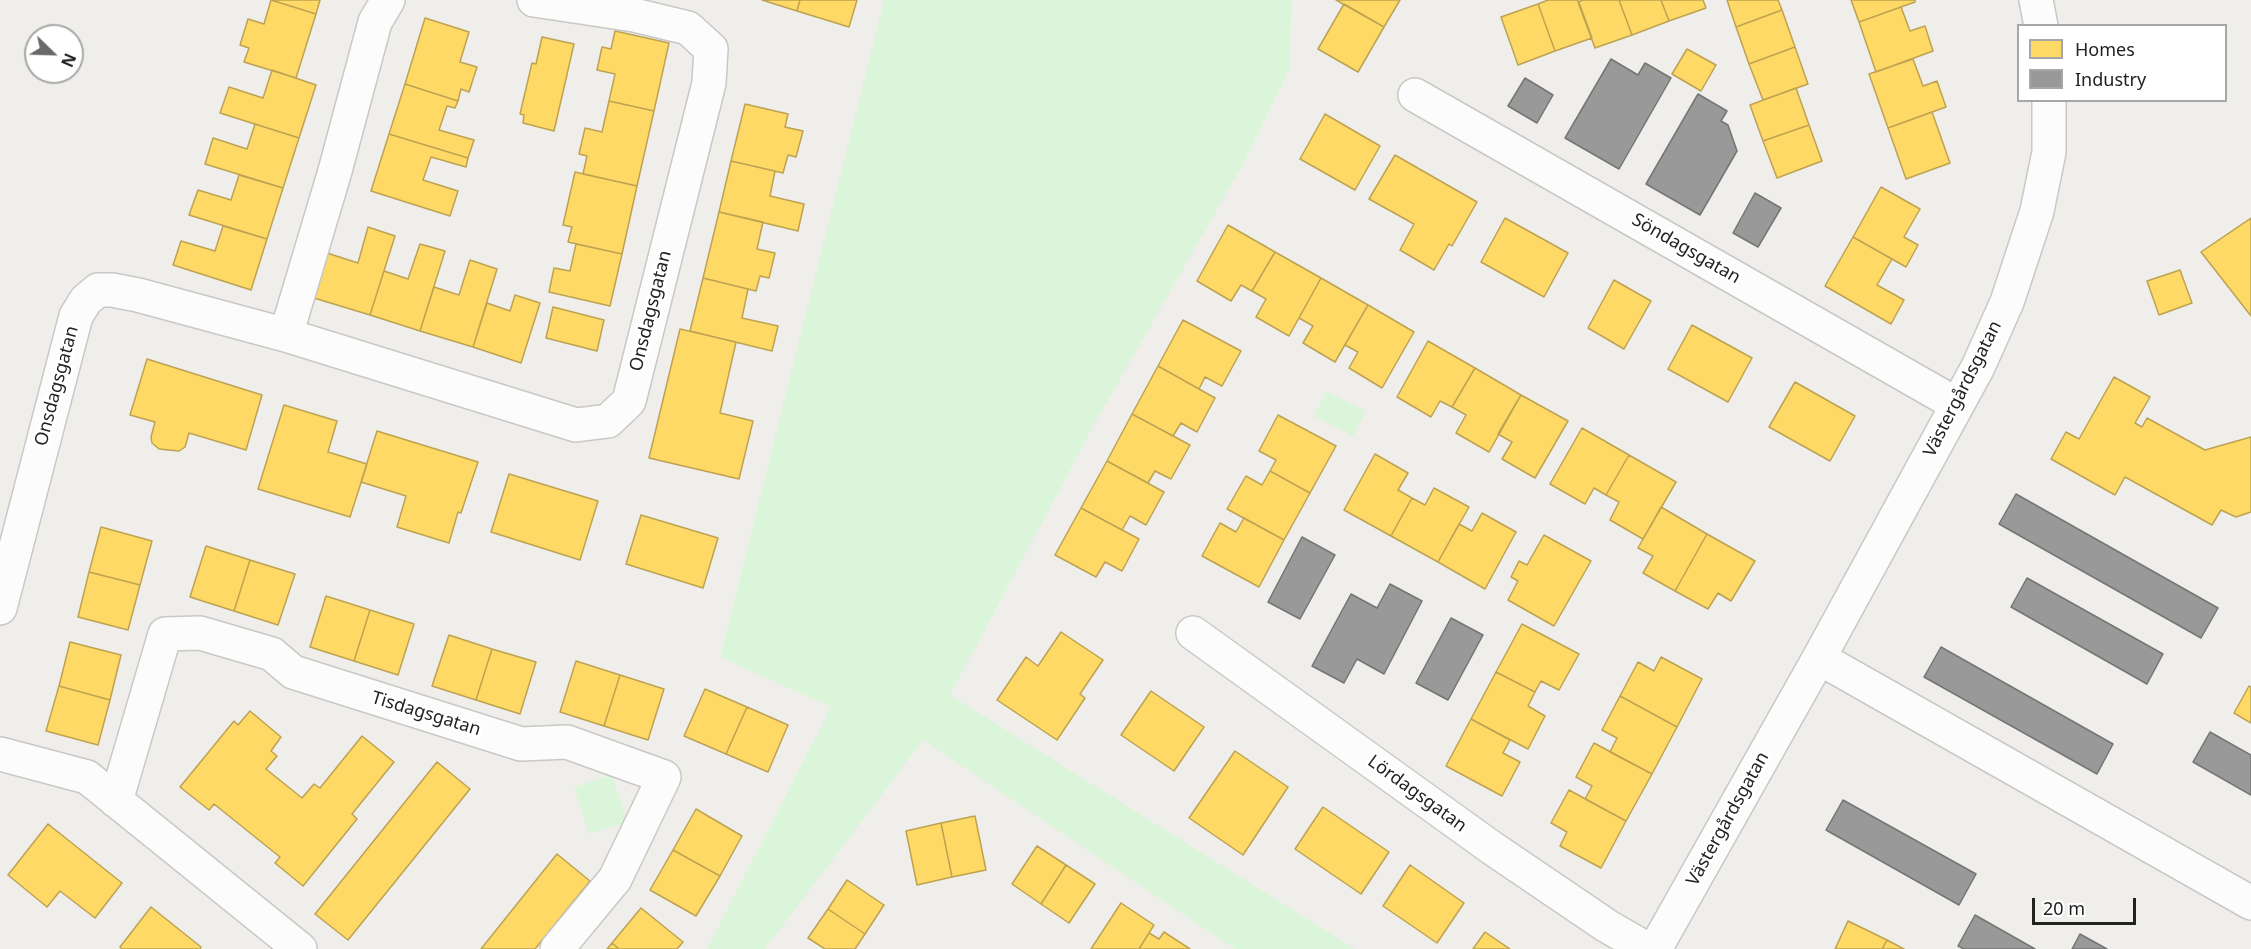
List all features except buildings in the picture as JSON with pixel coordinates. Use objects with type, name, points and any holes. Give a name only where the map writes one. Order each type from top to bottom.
[{"type":"street","points":[[286,334],[335,171],[375,22],[388,0]]},
{"type":"street","name":"Onsdagsgatan","points":[[0,608],[73,325],[86,300],[98,290],[112,290],[286,334],[576,425],[608,421],[628,400],[709,83],[711,49],[688,28],[634,15],[534,0]]},
{"type":"street","points":[[2036,0],[2042,24]]},
{"type":"street","name":"Söndagsgatan","points":[[1415,95],[1956,404]]},
{"type":"street","name":"Västergårdsgatan","points":[[1655,949],[1819,658],[1978,367],[2007,302],[2029,240],[2042,192],[2049,152],[2049,102]]},
{"type":"street","name":"Tisdagsgatan","points":[[116,801],[165,634],[200,633],[272,654],[293,672],[521,744],[567,742],[664,777],[615,879],[557,949]]},
{"type":"street","name":"Lördagsgatan","points":[[1193,633],[1492,848],[1607,926],[1647,949]]},
{"type":"street","points":[[1819,658],[2251,903]]},
{"type":"street","points":[[0,754],[87,777],[300,949]]},
{"type":"green space","points":[[884,0],[1292,0],[1289,70],[1242,166],[1095,423],[950,695],[1355,949],[1235,949],[923,740],[765,949],[707,949],[831,707],[720,657]]},
{"type":"green space","points":[[1327,391],[1366,411],[1353,436],[1314,416]]},
{"type":"green space","points":[[612,775],[628,822],[589,834],[574,787]]}]
